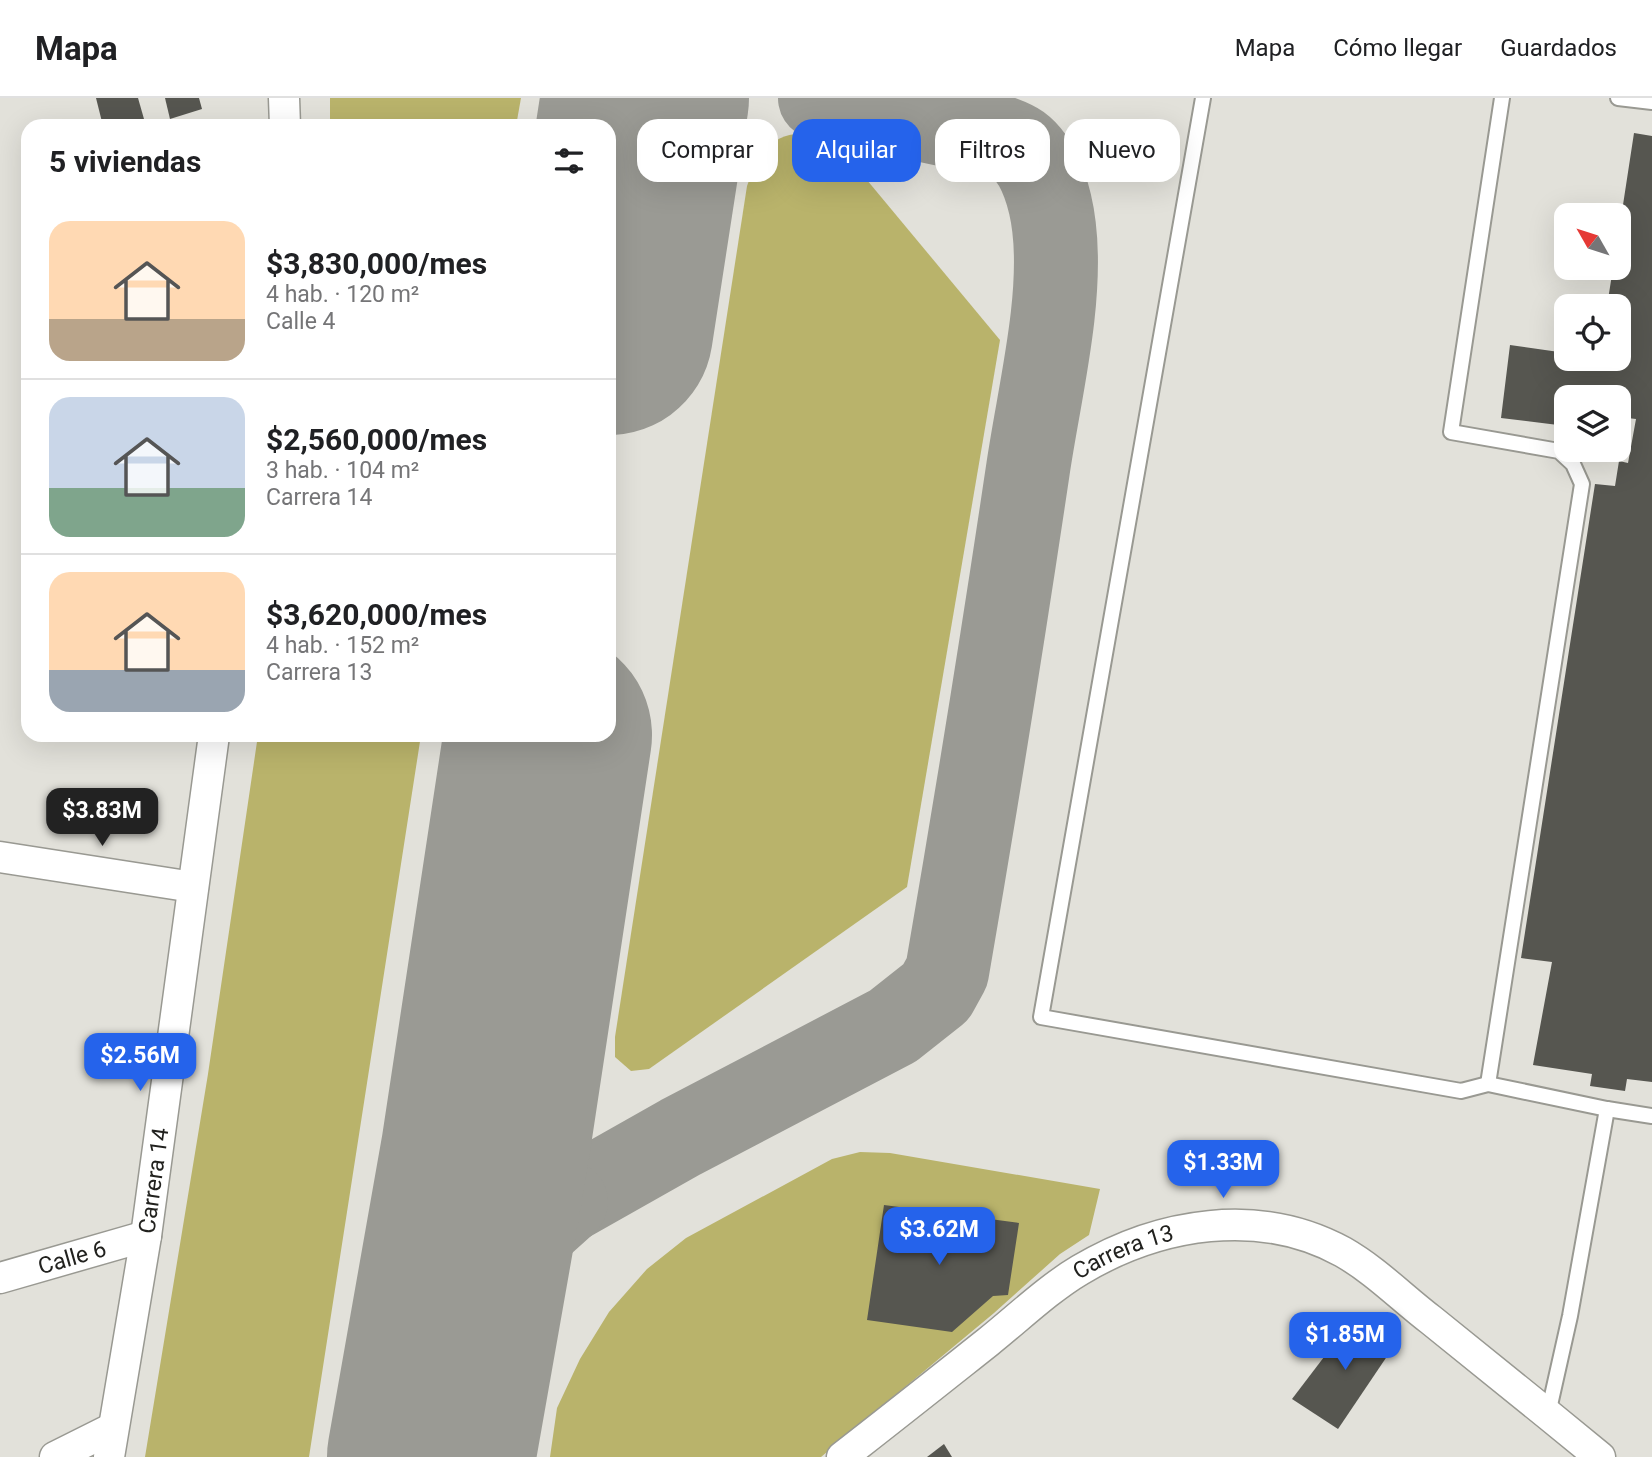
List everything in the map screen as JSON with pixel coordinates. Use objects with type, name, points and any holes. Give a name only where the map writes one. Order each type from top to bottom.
[{"type":"street","points":[[284,98],[285,119]]},
{"type":"street","name":"Carrera 14","points":[[111,1443],[146,1236],[213,742]]},
{"type":"street","points":[[0,857],[193,887]]},
{"type":"street","name":"Carrera 13","points":[[842,1457],[1078,1270],[1142,1238],[1210,1225],[1248,1226],[1294,1234],[1340,1251],[1379,1275],[1418,1310],[1600,1457]]},
{"type":"street","name":"Calle 6","points":[[0,1278],[146,1236]]},
{"type":"street","points":[[55,1457],[111,1443]]},
{"type":"lane","points":[[1203,98],[1041,1017],[1461,1091],[1488,1084],[1652,1116]]},
{"type":"lane","points":[[1488,1084],[1582,484],[1573,464],[1559,451],[1451,432],[1502,98]]},
{"type":"lane","points":[[1618,98],[1652,102]]},
{"type":"lane","points":[[1548,1414],[1570,1316],[1606,1109]]},
{"type":"shaded area","points":[[330,98],[521,98],[517,119],[330,119]]},
{"type":"shaded area","points":[[792,135],[792,182],[869,182],[1000,340],[907,887],[649,1069],[631,1071],[615,1057],[615,1037],[747,186],[749,182],[778,182],[778,140]]},
{"type":"shaded area","points":[[257,742],[420,742],[309,1457],[145,1457],[208,1074]]},
{"type":"shaded area","points":[[860,1152],[890,1153],[1100,1189],[1089,1235],[1060,1254],[994,1313],[821,1457],[550,1457],[557,1408],[580,1359],[609,1312],[647,1269],[686,1238],[832,1159]]},
{"type":"building","points":[[96,98],[138,98],[144,119],[101,119]]},
{"type":"building","points":[[165,98],[199,98],[202,109],[170,119]]},
{"type":"building","points":[[1634,133],[1652,136],[1652,1082],[1627,1079],[1625,1091],[1590,1086],[1592,1074],[1533,1065],[1552,962],[1521,958],[1595,484],[1615,486],[1619,462],[1631,462],[1636,419],[1631,418],[1631,385],[1554,385],[1554,425],[1501,418],[1510,345],[1554,351],[1554,371],[1631,371],[1631,294],[1609,294],[1611,280],[1631,280],[1631,203],[1623,203]]},
{"type":"building","points":[[884,1205],[1019,1223],[1008,1295],[993,1296],[952,1332],[867,1320]]},
{"type":"building","points":[[1356,1315],[1396,1343],[1338,1429],[1292,1399]]},
{"type":"building","points":[[944,1444],[952,1457],[927,1457]]},
{"type":"taxiway","points":[[636,155],[669,120],[704,98]]},
{"type":"taxiway","points":[[485,1151],[496,1173],[509,1188],[544,1202],[566,1202],[681,1137],[893,1026],[936,992],[947,972],[1049,348],[1056,256],[1053,217],[1039,172],[1019,146],[994,135],[820,98]]},
{"type":"taxiway","points":[[445,1369],[489,1280],[516,1247],[566,1202]]},
{"type":"runway","points":[[616,286],[645,98]]},
{"type":"runway","points":[[431,1457],[485,1151],[547,742]]}]
